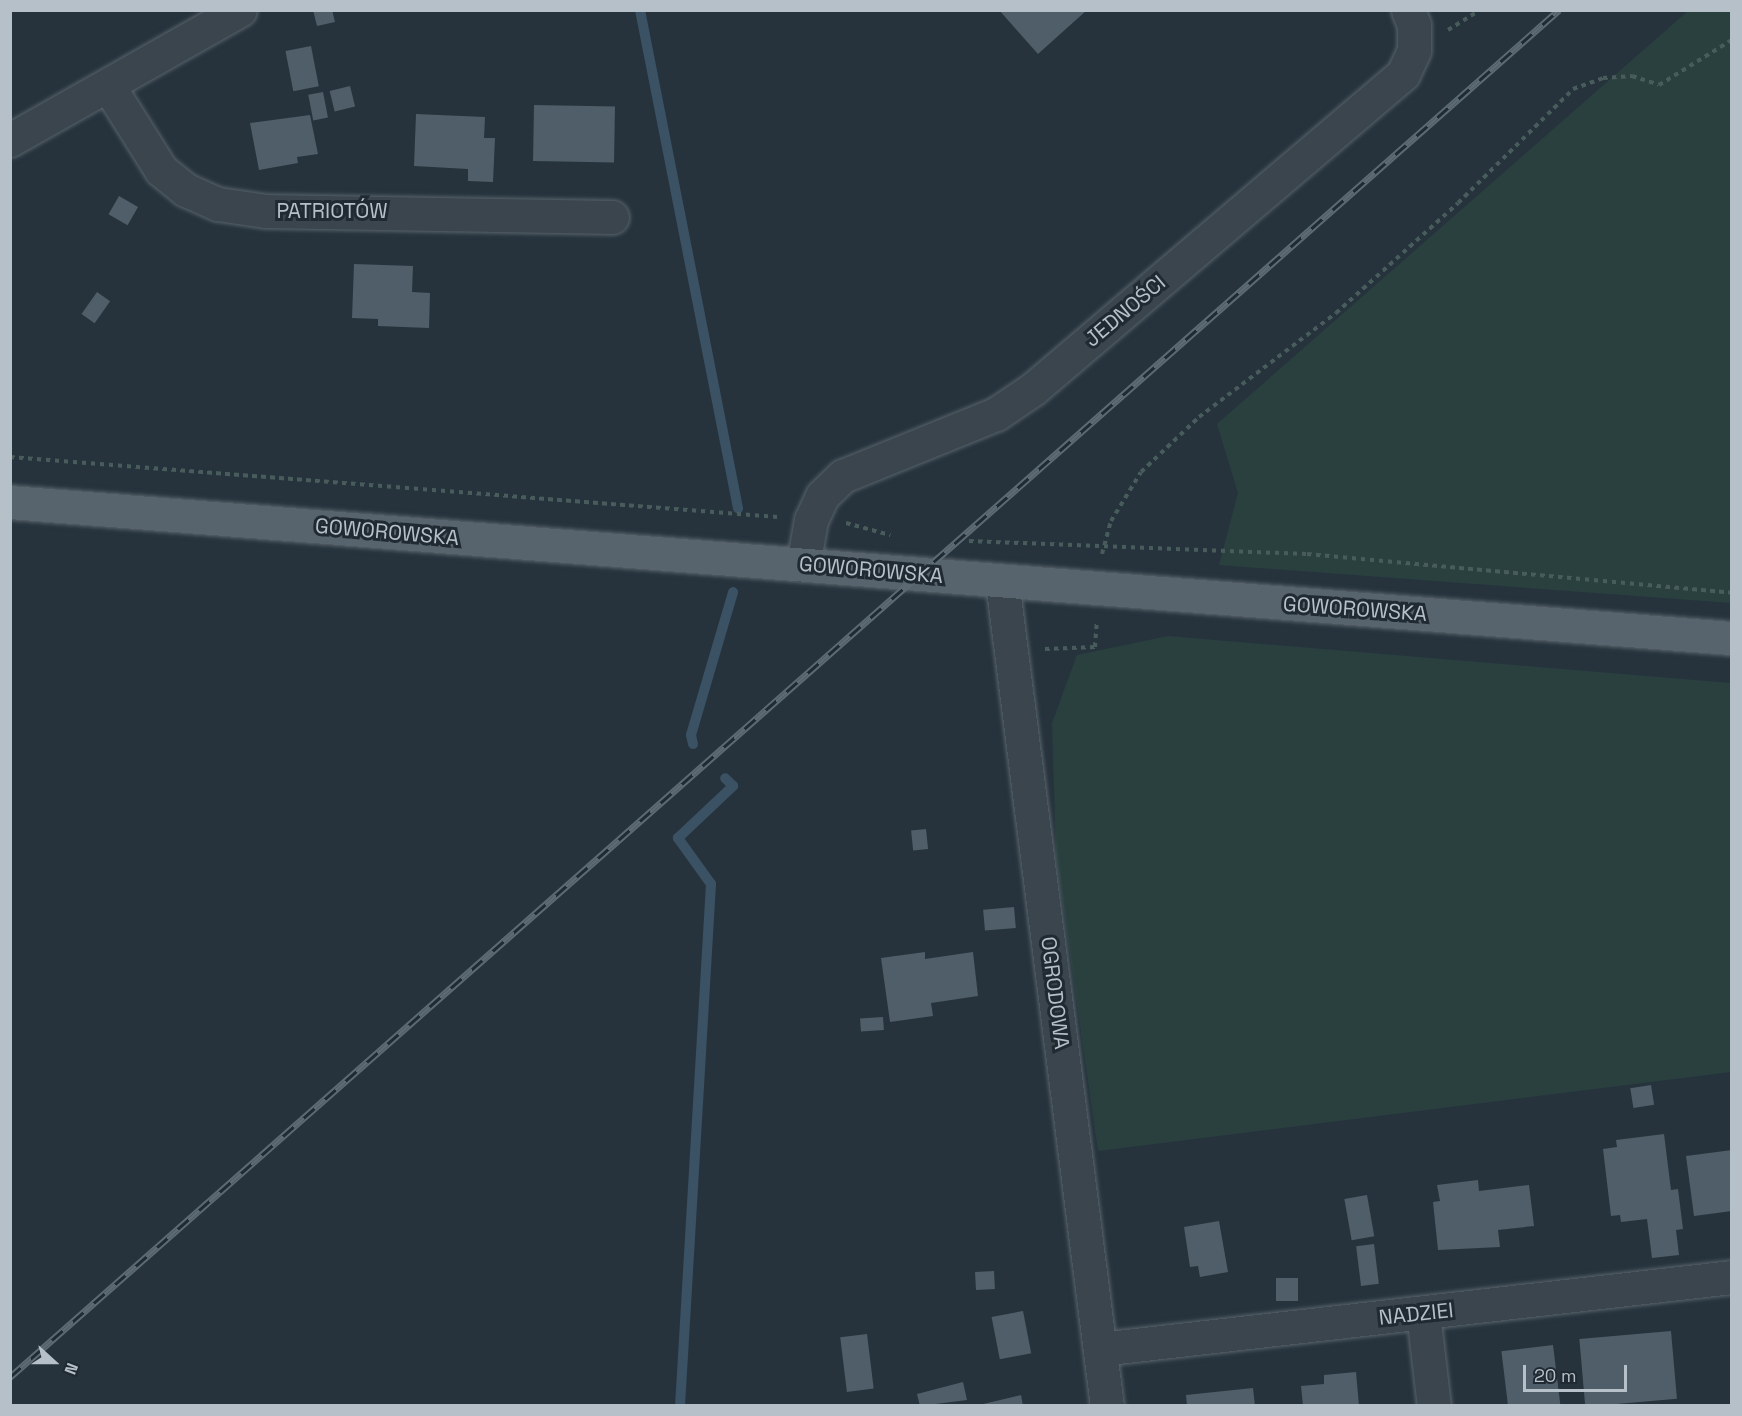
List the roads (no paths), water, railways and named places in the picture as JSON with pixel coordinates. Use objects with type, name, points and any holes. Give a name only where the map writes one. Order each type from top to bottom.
[{"type":"main road","name":"GOWOROWSKA","points":[[10,502],[1731,638]]},
{"type":"street","points":[[10,140],[109,87],[240,10]]},
{"type":"street","name":"JEDNOŚCI","points":[[803,564],[811,520],[822,496],[843,476],[996,414],[1033,389],[1402,74],[1414,50],[1414,25],[1408,10]]},
{"type":"street","name":"PATRIOTÓW","points":[[109,87],[161,170],[186,190],[218,204],[266,211],[612,217]]},
{"type":"street","name":"OGRODOWA","points":[[1002,581],[1107,1406]]},
{"type":"street","name":"NADZIEI","points":[[1100,1348],[1731,1277]]},
{"type":"street","points":[[1423,1313],[1434,1406]]},
{"type":"waterway","points":[[640,10],[738,508]]},
{"type":"waterway","points":[[693,744],[691,735],[733,592]]},
{"type":"waterway","points":[[680,1406],[711,884],[678,838],[733,786],[725,778]]},
{"type":"railway","points":[[10,1377],[1559,10]]}]
